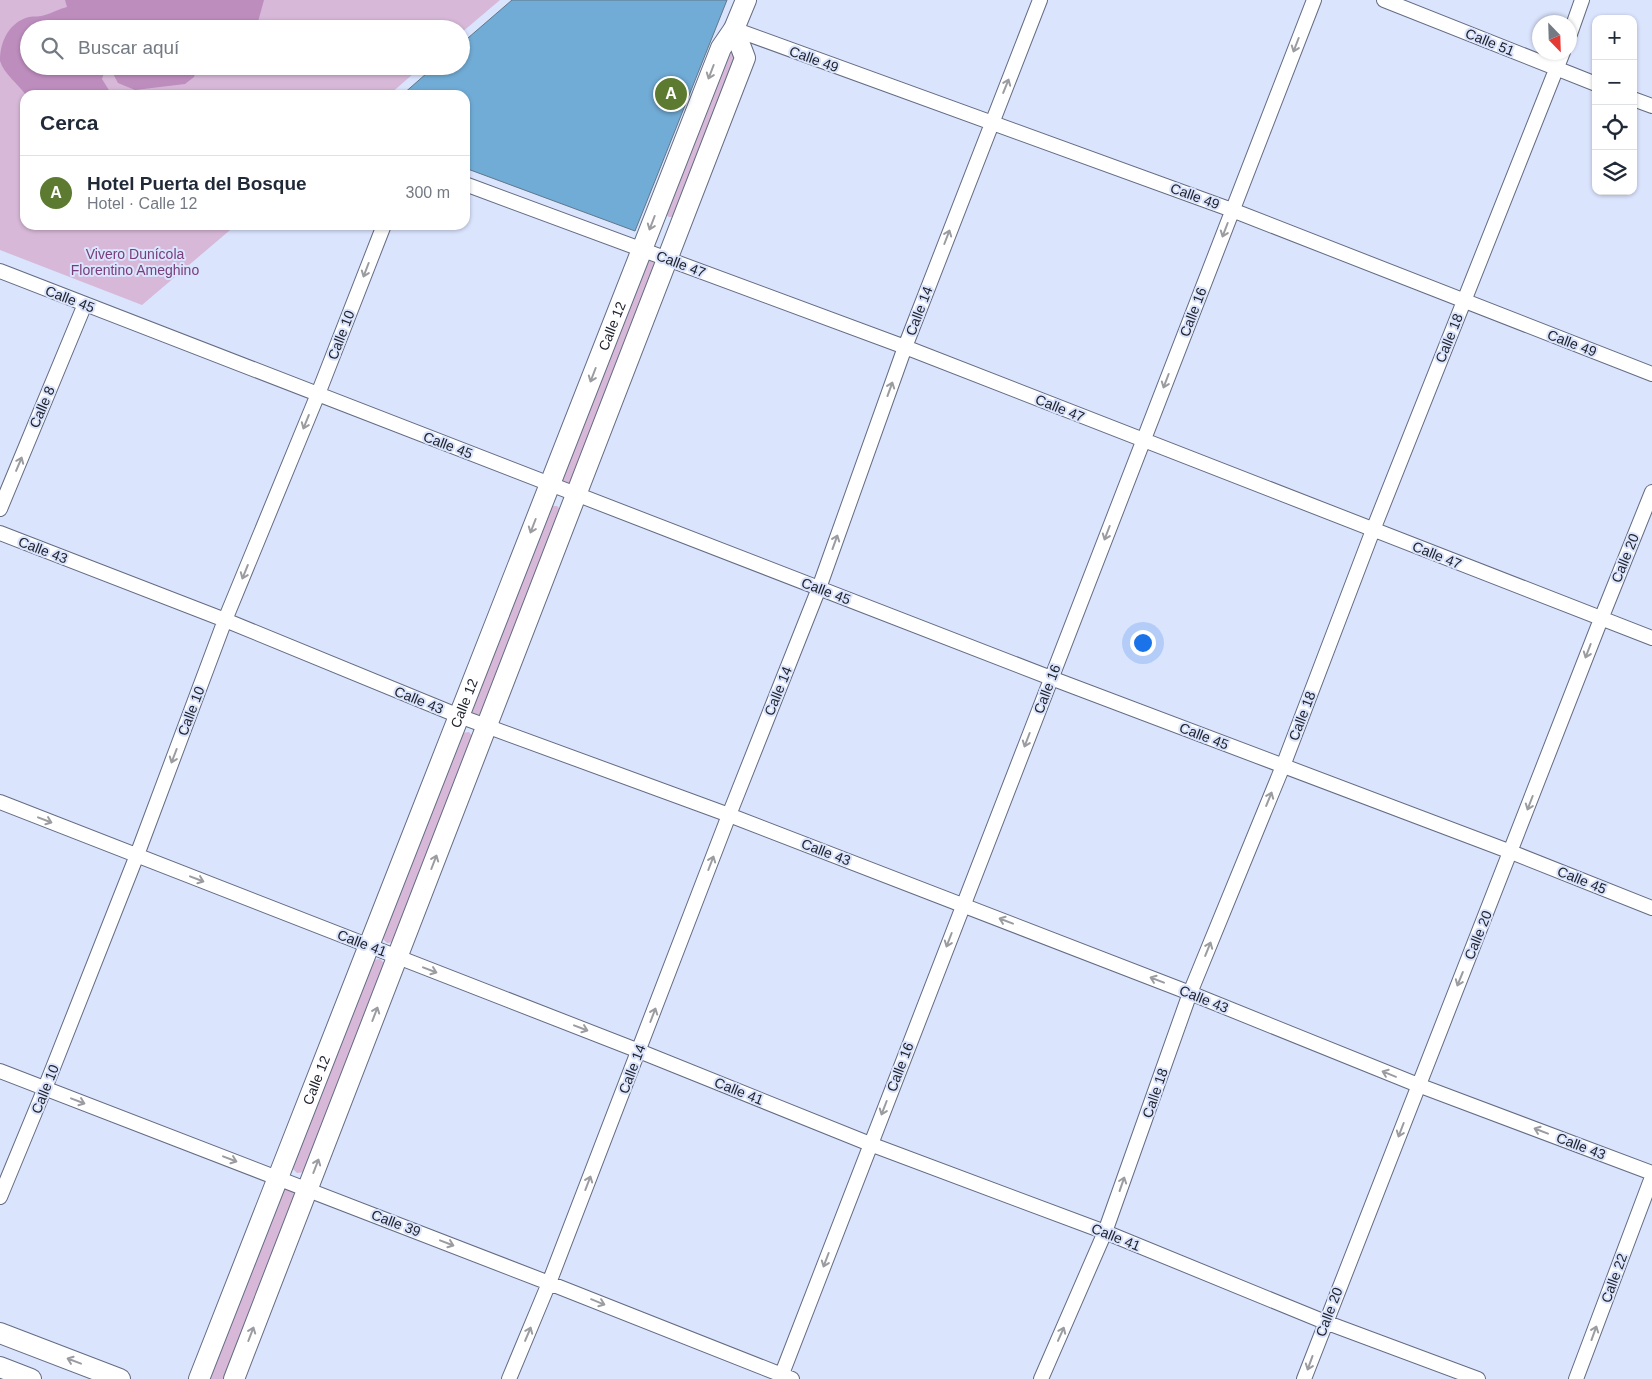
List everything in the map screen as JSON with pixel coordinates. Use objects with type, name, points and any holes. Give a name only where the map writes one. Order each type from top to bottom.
[{"type":"street","name":"Calle 12","points":[[199,1379],[721,48],[734,29],[746,0]]},
{"type":"street","name":"Calle 14","points":[[509,1379],[549,1283],[729,815],[819,588],[905,347],[1040,0]]},
{"type":"street","name":"Calle 16","points":[[784,1378],[870,1144],[1314,0]]},
{"type":"street","name":"Calle 51","points":[[1384,0],[1592,82]]},
{"type":"street","points":[[1577,15],[1582,0]]},
{"type":"street","name":"Calle 12","points":[[234,1379],[745,58],[734,29]]},
{"type":"street","name":"Calle 49","points":[[734,29],[1232,210],[1652,374]]},
{"type":"street","name":"Calle 18","points":[[1041,1379],[1105,1232],[1190,993],[1283,766],[1373,530],[1560,60]]},
{"type":"street","points":[[1637,100],[1652,106]]},
{"type":"street","name":"Calle 47","points":[[470,186],[905,347],[1652,638]]},
{"type":"street","name":"Calle 10","points":[[0,1197],[137,855],[225,620],[318,394],[382,230]]},
{"type":"street","name":"Calle 45","points":[[0,271],[1051,678],[1511,852],[1652,908]]},
{"type":"street","name":"Calle 8","points":[[0,509],[85,304]]},
{"type":"street","name":"Calle 20","points":[[1304,1379],[1511,852],[1600,619],[1652,492]]},
{"type":"street","name":"Calle 43","points":[[0,533],[225,620],[459,716],[729,815],[1190,993],[1418,1086],[1652,1173]]},
{"type":"street","name":"Calle 41","points":[[0,802],[639,1051],[870,1144],[1105,1232],[1325,1322],[1478,1379]]},
{"type":"street","name":"Calle 39","points":[[0,1071],[549,1283],[784,1378]]},
{"type":"street","name":"Calle 22","points":[[1576,1379],[1652,1177]]},
{"type":"street","points":[[0,1332],[120,1379]]},
{"type":"street","points":[[0,1367],[31,1379]]},
{"type":"green space","name":"Vivero Dunícola Florentino Ameghino","points":[[0,0],[500,0],[470,25],[470,20],[20,20],[20,75],[412,75],[395,90],[20,90],[20,230],[230,230],[142,305],[0,250]]},
{"type":"green space","points":[[729,53],[733,53],[737,62],[676,217],[669,217],[664,213]]},
{"type":"green space","points":[[649,258],[658,263],[573,485],[558,479]]},
{"type":"green space","points":[[550,506],[557,506],[562,511],[483,714],[475,715],[470,710]]},
{"type":"green space","points":[[469,732],[473,737],[394,942],[387,943],[382,938],[461,733]]},
{"type":"green space","points":[[380,959],[385,964],[305,1172],[297,1173],[292,1168],[373,960]]},
{"type":"green space","points":[[285,1188],[296,1192],[226,1379],[208,1379],[281,1190]]},
{"type":"shaded area","points":[[65,0],[264,0],[258,20],[20,20],[43,16],[67,7]]},
{"type":"shaded area","points":[[20,20],[20,75],[103,75],[102,79],[109,90],[22,90],[8,75],[0,61],[4,39]]},
{"type":"shaded area","points":[[114,75],[195,75],[185,84],[135,90],[118,83]]},
{"type":"building","points":[[512,0],[727,0],[635,231],[470,170],[470,90],[408,90],[425,75],[470,75],[470,36]]},
{"type":"place","name":"Hotel Puerta del Bosque","points":[[671,94]]}]
